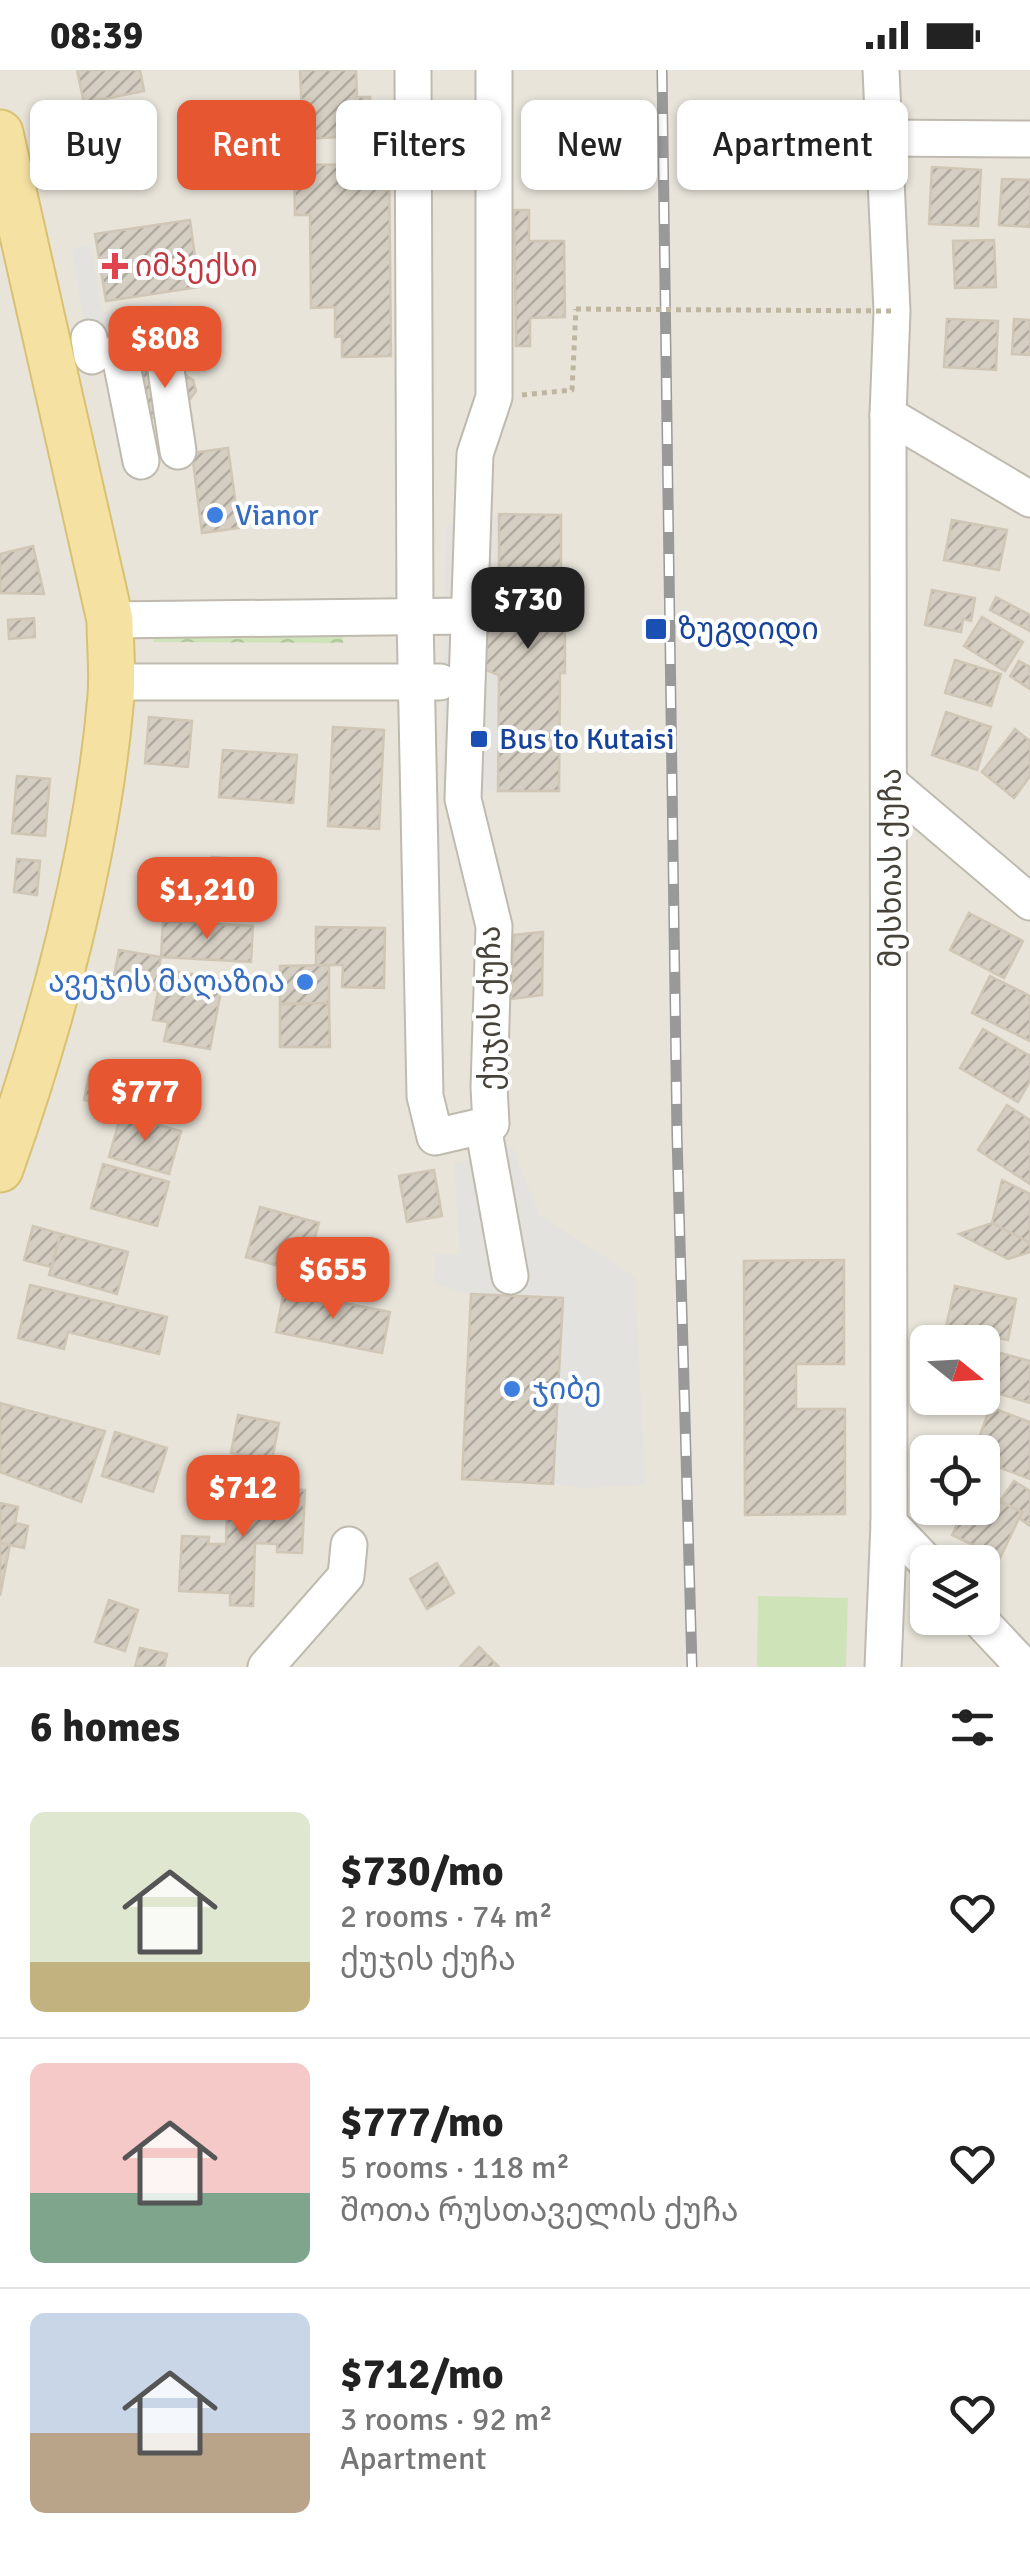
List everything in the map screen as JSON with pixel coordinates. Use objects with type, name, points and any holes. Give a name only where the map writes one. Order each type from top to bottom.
[{"type":"main road","points":[[0,133],[10,220],[110,620],[111,682],[87,857],[31,1082],[0,1170]]},
{"type":"street","name":"ქუჯის ქუჩა","points":[[413,70],[416,682],[425,1096],[435,1137],[491,1124],[494,926],[463,798],[474,454],[494,397],[494,70]]},
{"type":"street","name":"მესხიას ქუჩა","points":[[881,70],[881,100]]},
{"type":"street","points":[[908,138],[1030,139]]},
{"type":"street","name":"მესხიას ქუჩა","points":[[883,1667],[890,1523],[888,415],[892,312],[885,190]]},
{"type":"street","points":[[167,454],[130,346],[167,454]]},
{"type":"street","points":[[888,415],[1030,499]]},
{"type":"street","points":[[110,620],[467,616]]},
{"type":"street","points":[[111,682],[468,682]]},
{"type":"street","points":[[891,784],[1030,902]]},
{"type":"street","points":[[483,1126],[510,1276]]},
{"type":"street","points":[[890,1523],[910,1545]]},
{"type":"street","points":[[266,1667],[346,1576],[349,1546]]},
{"type":"street","points":[[994,1635],[1024,1667]]},
{"type":"path","points":[[494,397],[572,390],[576,308],[892,312]]},
{"type":"shaded area","points":[[0,70],[1030,70],[1030,1667],[0,1667]]},
{"type":"shaded area","points":[[91,244],[102,312],[172,301],[176,324],[87,339],[72,248]]},
{"type":"shaded area","points":[[499,514],[499,626],[481,633],[481,668],[499,675],[498,791],[442,792],[446,526]]},
{"type":"shaded area","points":[[512,1147],[540,1216],[635,1276],[645,1485],[585,1488],[553,1484],[563,1298],[471,1294],[434,1284],[435,1254],[460,1254],[454,1164]]},
{"type":"green space","points":[[153,621],[343,623],[343,643],[153,642]]},
{"type":"green space","points":[[758,1596],[848,1598],[846,1667],[757,1667]]},
{"type":"building","points":[[77,70],[140,70],[144,91],[83,100]]},
{"type":"building","points":[[300,70],[356,70],[357,97],[370,97],[336,100],[336,137],[316,138],[316,100],[301,100]]},
{"type":"building","points":[[316,165],[336,165],[336,190],[389,190],[391,356],[342,357],[342,336],[335,337],[335,307],[311,308],[310,215],[295,215],[294,190],[316,190]]},
{"type":"building","points":[[932,167],[981,170],[978,226],[929,224]]},
{"type":"building","points":[[1002,179],[1030,180],[1030,227],[999,225]]},
{"type":"building","points":[[514,210],[529,210],[529,241],[564,241],[565,317],[530,318],[530,346],[516,346]]},
{"type":"building","points":[[190,220],[199,287],[106,301],[95,234]]},
{"type":"building","points":[[994,240],[996,287],[955,288],[953,241]]},
{"type":"building","points":[[947,319],[998,321],[996,370],[944,367]]},
{"type":"building","points":[[1014,319],[1030,320],[1030,355],[1012,354]]},
{"type":"building","points":[[152,368],[181,372],[193,380],[196,391],[187,403],[161,417],[147,418],[138,373]]},
{"type":"building","points":[[228,448],[239,528],[202,533],[192,453]]},
{"type":"building","points":[[499,514],[561,515],[565,673],[560,673],[559,791],[498,791],[499,675],[481,668],[481,633],[499,626]]},
{"type":"building","points":[[952,520],[1007,530],[999,570],[944,560]]},
{"type":"building","points":[[33,546],[44,594],[0,593],[0,554]]},
{"type":"building","points":[[932,590],[975,598],[971,621],[963,619],[961,632],[925,625]]},
{"type":"building","points":[[996,597],[1030,615],[1030,631],[990,610]]},
{"type":"building","points":[[982,617],[1023,642],[1005,671],[964,646]]},
{"type":"building","points":[[34,618],[35,637],[9,639],[8,620]]},
{"type":"building","points":[[955,660],[1001,674],[991,706],[945,693]]},
{"type":"building","points":[[1019,661],[1030,667],[1030,689],[1010,676]]},
{"type":"building","points":[[946,712],[991,727],[977,770],[932,755]]},
{"type":"building","points":[[149,717],[192,721],[188,767],[145,763]]},
{"type":"building","points":[[333,727],[384,730],[379,829],[328,826]]},
{"type":"building","points":[[1015,729],[1030,741],[1030,776],[1014,798],[982,772]]},
{"type":"building","points":[[223,750],[297,755],[293,803],[219,797]]},
{"type":"building","points":[[17,776],[50,779],[45,836],[12,833]]},
{"type":"building","points":[[212,857],[271,861],[267,907],[208,903]]},
{"type":"building","points":[[17,859],[40,861],[37,895],[14,892]]},
{"type":"building","points":[[969,913],[1023,941],[1004,978],[950,950]]},
{"type":"building","points":[[163,921],[253,926],[251,962],[161,957]]},
{"type":"building","points":[[316,927],[385,928],[384,988],[342,987],[343,965],[316,965]]},
{"type":"building","points":[[543,932],[542,995],[511,999],[514,935]]},
{"type":"building","points":[[119,950],[161,957],[155,990],[113,982]]},
{"type":"building","points":[[329,965],[329,1003],[280,1004],[280,966]]},
{"type":"building","points":[[162,969],[223,980],[210,1049],[164,1041],[168,1022],[153,1020]]},
{"type":"building","points":[[990,976],[1030,996],[1030,1041],[972,1013]]},
{"type":"building","points":[[329,1003],[330,1047],[280,1047],[280,1004]]},
{"type":"building","points":[[983,1029],[1030,1056],[1030,1081],[1018,1102],[960,1068]]},
{"type":"building","points":[[90,1071],[134,1080],[128,1109],[84,1100]]},
{"type":"building","points":[[1007,1105],[1030,1120],[1030,1184],[978,1150]]},
{"type":"building","points":[[121,1114],[181,1131],[169,1174],[109,1157]]},
{"type":"building","points":[[103,1164],[169,1182],[157,1226],[91,1208]]},
{"type":"building","points":[[434,1170],[442,1216],[407,1222],[399,1176]]},
{"type":"building","points":[[1002,1180],[1030,1194],[1030,1243],[992,1223]]},
{"type":"building","points":[[260,1207],[319,1223],[305,1273],[246,1257]]},
{"type":"building","points":[[992,1223],[1030,1243],[1030,1252],[1008,1259],[959,1234]]},
{"type":"building","points":[[33,1226],[61,1234],[51,1267],[24,1260]]},
{"type":"building","points":[[61,1234],[128,1252],[117,1294],[49,1275]]},
{"type":"building","points":[[844,1260],[844,1364],[796,1364],[796,1409],[845,1409],[845,1514],[745,1515],[744,1261]]},
{"type":"building","points":[[30,1285],[167,1317],[159,1354],[68,1332],[64,1349],[18,1338]]},
{"type":"building","points":[[955,1286],[1016,1299],[1008,1340],[1000,1338],[1000,1325],[946,1325]]},
{"type":"building","points":[[284,1291],[390,1312],[382,1353],[276,1332]]},
{"type":"building","name":"ჯიბე","points":[[471,1294],[563,1298],[553,1484],[462,1479]]},
{"type":"building","points":[[1000,1353],[1030,1361],[1030,1403],[1000,1394]]},
{"type":"building","points":[[0,1403],[105,1431],[81,1502],[0,1472]]},
{"type":"building","points":[[1000,1411],[1030,1422],[1030,1479],[1000,1468],[1000,1435],[980,1435],[987,1415],[1000,1415]]},
{"type":"building","points":[[238,1415],[279,1423],[272,1460],[231,1453]]},
{"type":"building","points":[[115,1432],[167,1448],[153,1492],[102,1476]]},
{"type":"building","points":[[228,1476],[260,1477],[260,1488],[305,1490],[302,1553],[277,1552],[277,1544],[255,1543],[253,1606],[230,1605],[230,1593],[179,1591],[182,1536],[209,1537],[208,1544],[226,1544]]},
{"type":"building","points":[[1014,1481],[1030,1491],[1030,1526],[1019,1518],[1022,1512],[1000,1501]]},
{"type":"building","points":[[1000,1502],[1022,1512],[1000,1558],[1000,1545],[973,1545],[952,1535],[957,1525],[1000,1525]]},
{"type":"building","points":[[0,1503],[18,1507],[15,1523],[28,1526],[24,1548],[0,1543]]},
{"type":"building","points":[[0,1543],[10,1545],[0,1596]]},
{"type":"building","points":[[437,1563],[454,1593],[427,1609],[410,1579]]},
{"type":"building","points":[[109,1600],[138,1610],[125,1651],[95,1642]]},
{"type":"building","points":[[479,1647],[499,1667],[460,1667]]},
{"type":"building","points":[[140,1648],[167,1654],[164,1667],[135,1667]]},
{"type":"railway","points":[[662,70],[677,1136],[692,1667]]},
{"type":"place","name":"იმპექსი","points":[[115,266]]},
{"type":"place","name":"Vianor","points":[[215,515]]},
{"type":"place","name":"ზუგდიდი","points":[[656,629]]},
{"type":"place","name":"Bus to Kutaisi","points":[[479,739]]},
{"type":"place","name":"ავეჯის მაღაზია","points":[[305,982]]},
{"type":"place","name":"ჯიბე","points":[[512,1389]]}]
